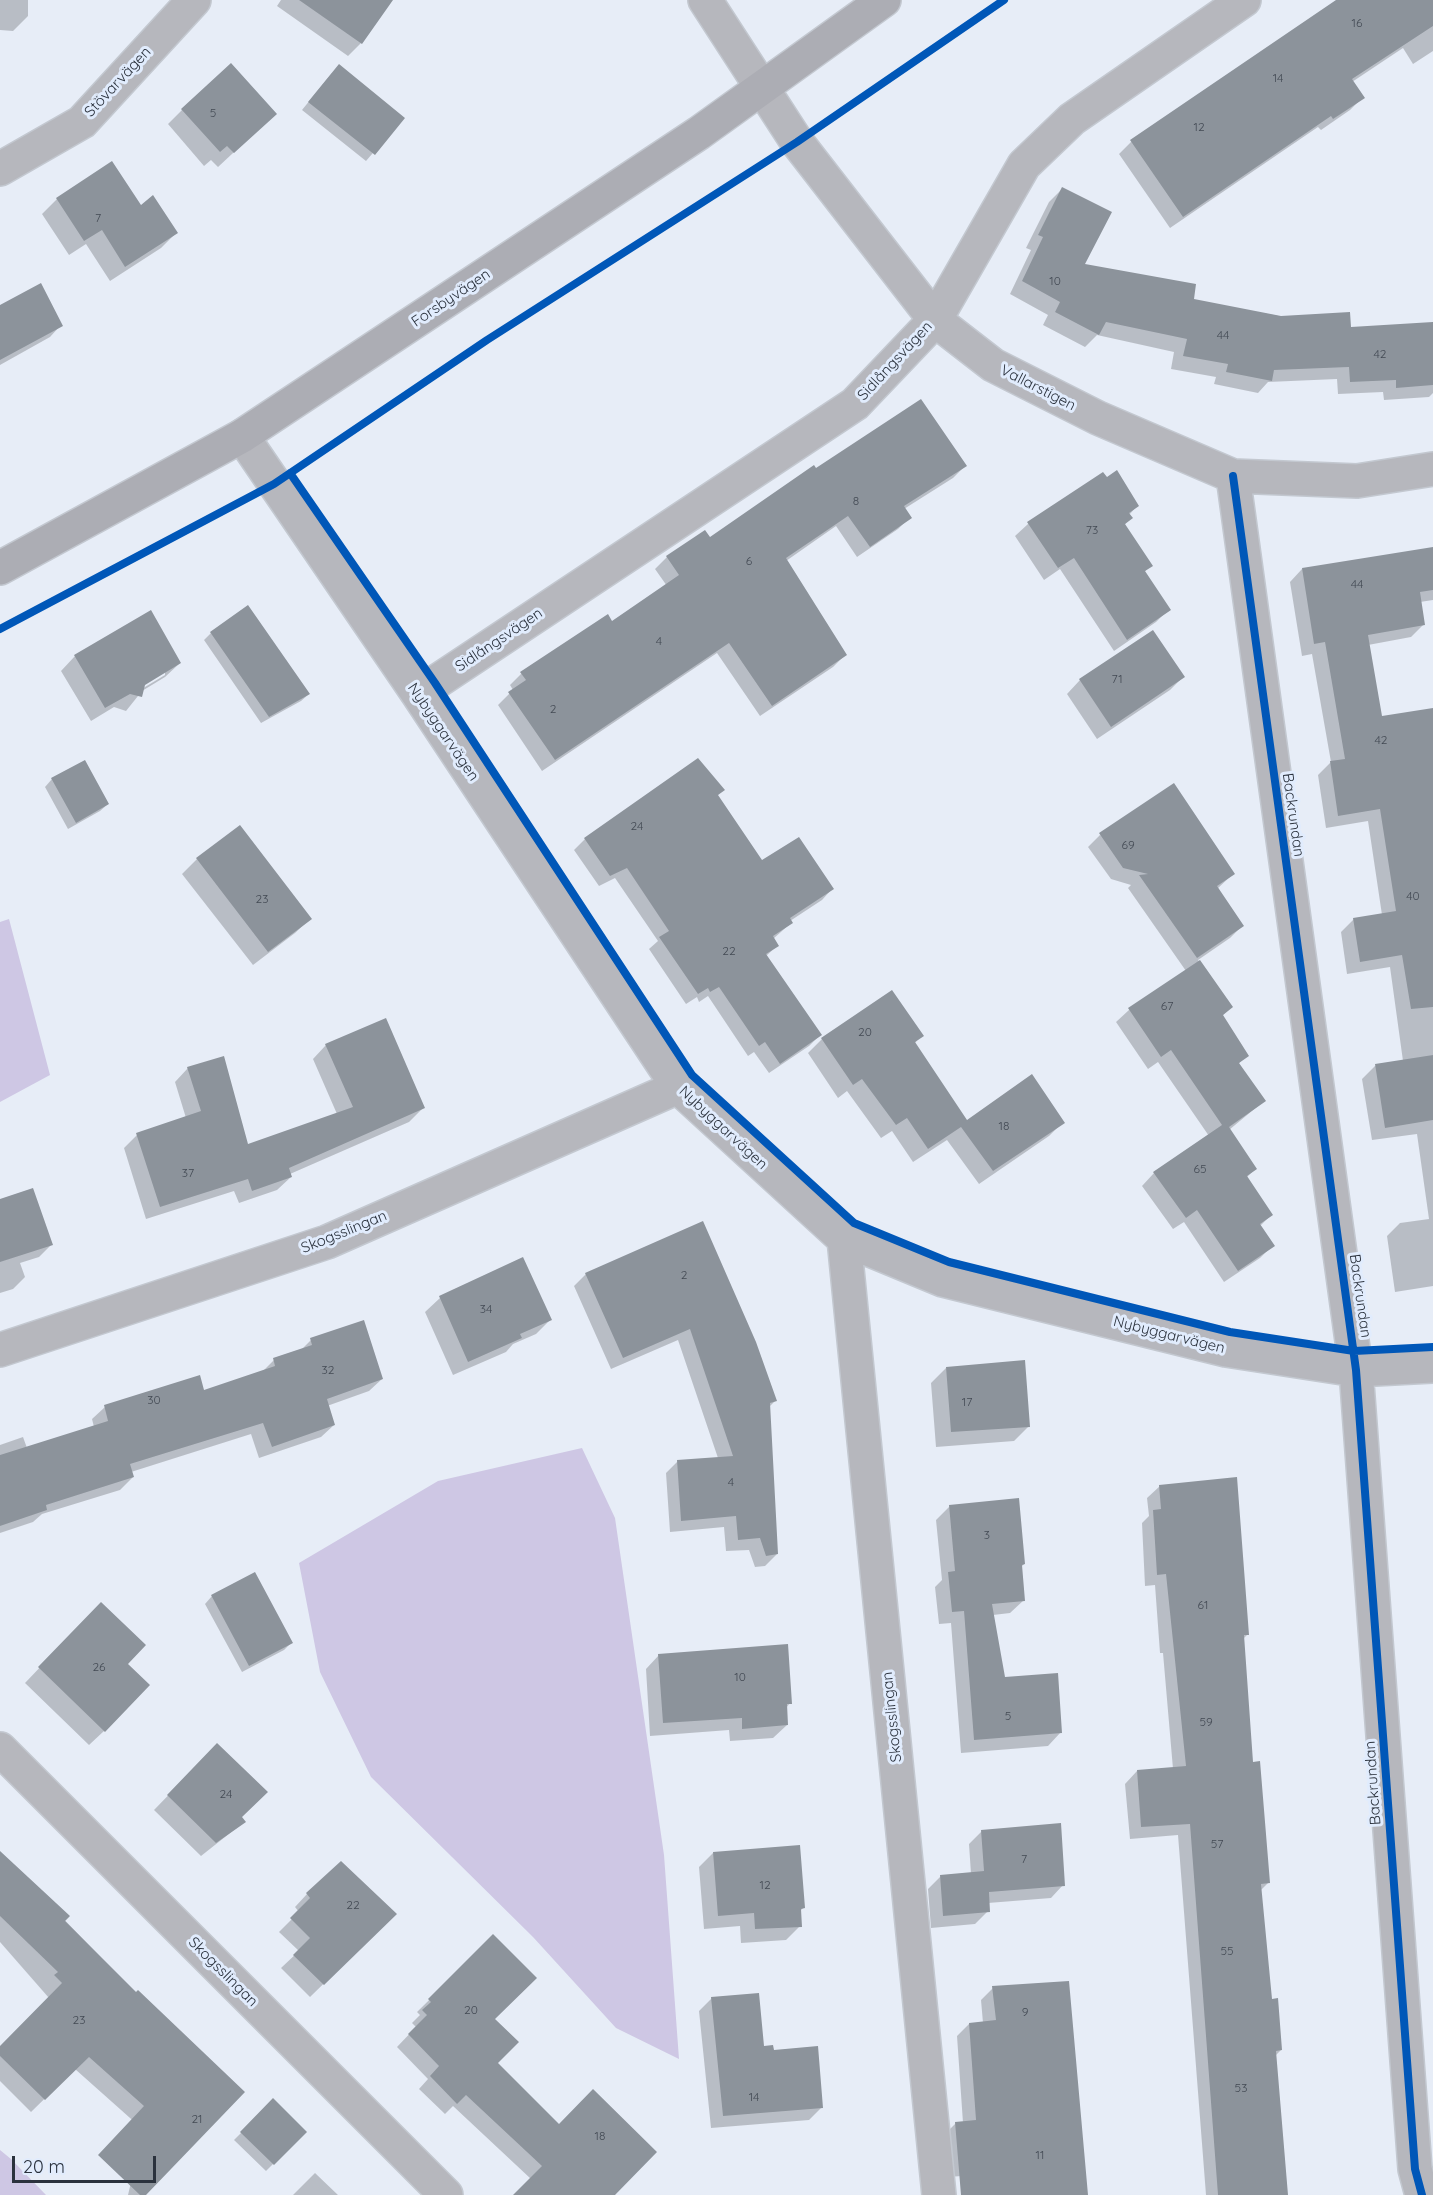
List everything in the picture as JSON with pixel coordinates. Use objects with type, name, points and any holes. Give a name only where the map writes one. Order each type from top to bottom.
[{"type":"street","name":"Stövarvägen","points":[[0,169],[82,122],[194,0]]},
{"type":"street","name":"Vallarstigen","points":[[705,0],[797,142],[935,320],[993,365],[1098,418],[1233,477],[1357,481],[1433,469]]},
{"type":"street","name":"Forsbyvägen","points":[[0,568],[242,436],[699,133],[760,86],[884,0]]},
{"type":"street","name":"Sidlångsvägen","points":[[418,694],[855,404],[935,320],[1024,165],[1072,119],[1244,0]]},
{"type":"street","name":"Nybyggarvägen","points":[[242,436],[418,694],[678,1087],[844,1239],[944,1280],[1226,1350],[1356,1370],[1433,1366]]},
{"type":"street","name":"Backrundan","points":[[1233,477],[1356,1370],[1415,2169],[1422,2195]]},
{"type":"street","name":"Skogsslingan","points":[[0,1350],[327,1242],[678,1087]]},
{"type":"street","name":"Skogsslingan","points":[[844,1239],[939,2195]]},
{"type":"street","name":"Skogsslingan","points":[[0,1749],[446,2195]]},
{"type":"shaded area","points":[[9,919],[50,1075],[0,1102],[0,922]]},
{"type":"shaded area","points":[[582,1448],[615,1518],[664,1855],[679,2059],[616,2028],[533,1937],[371,1777],[320,1672],[299,1563],[438,1481]]},
{"type":"shaded area","points":[[0,2150],[11,2159],[46,2195],[0,2195]]},
{"type":"building","points":[[299,0],[393,0],[362,44]]},
{"type":"building","points":[[1336,0],[1433,0],[1433,26],[1352,79],[1365,98],[1333,119],[1331,116],[1183,217],[1130,140]]},
{"type":"building","points":[[231,63],[277,114],[234,153],[227,146],[220,152],[181,109]]},
{"type":"building","points":[[339,64],[405,118],[375,155],[308,102]]},
{"type":"building","points":[[112,161],[141,205],[153,195],[178,233],[125,267],[102,230],[84,241],[56,198]]},
{"type":"building","points":[[1062,187],[1112,212],[1085,264],[1196,284],[1194,299],[1281,316],[1350,312],[1351,327],[1433,322],[1433,385],[1396,388],[1396,380],[1350,382],[1349,367],[1274,370],[1272,381],[1226,372],[1228,364],[1183,356],[1187,339],[1106,322],[1099,335],[1055,312],[1060,302],[1022,281],[1043,237],[1038,235]]},
{"type":"building","points":[[41,283],[63,326],[0,360],[0,305]]},
{"type":"building","points":[[921,399],[967,466],[904,506],[912,518],[870,547],[848,516],[786,558],[847,655],[772,706],[729,643],[555,760],[508,692],[526,680],[520,672],[608,614],[612,621],[679,575],[666,556],[705,530],[710,537],[814,465],[816,468]]},
{"type":"building","points":[[1117,470],[1139,506],[1129,513],[1133,518],[1125,524],[1153,566],[1145,571],[1171,610],[1127,640],[1074,558],[1058,568],[1027,522],[1103,472],[1107,477]]},
{"type":"building","points":[[1433,547],[1433,590],[1420,592],[1425,625],[1368,635],[1382,716],[1433,708],[1433,1007],[1411,1009],[1402,955],[1360,962],[1353,918],[1396,911],[1380,809],[1338,816],[1330,761],[1345,759],[1325,642],[1314,644],[1302,568]]},
{"type":"building","points":[[248,605],[310,694],[269,717],[210,632]]},
{"type":"building","points":[[151,610],[181,663],[145,685],[142,697],[130,694],[105,708],[74,655]]},
{"type":"building","points":[[1153,630],[1185,677],[1111,727],[1079,679]]},
{"type":"building","points":[[698,758],[725,790],[718,795],[762,860],[799,837],[834,889],[790,918],[793,923],[773,936],[779,946],[766,954],[822,1035],[780,1064],[765,1042],[759,1046],[719,987],[710,992],[708,988],[698,994],[659,937],[669,931],[627,868],[610,876],[584,838]]},
{"type":"building","points":[[85,760],[109,804],[76,823],[51,778]]},
{"type":"building","points":[[1174,783],[1235,874],[1217,886],[1244,926],[1197,958],[1139,875],[1148,874],[1123,868],[1099,833]]},
{"type":"building","points":[[240,825],[312,919],[268,952],[196,858]]},
{"type":"building","points":[[1200,960],[1233,1007],[1223,1015],[1249,1056],[1239,1063],[1266,1101],[1229,1127],[1257,1169],[1247,1176],[1273,1215],[1260,1224],[1275,1246],[1238,1271],[1197,1210],[1186,1218],[1153,1172],[1222,1125],[1171,1050],[1161,1057],[1128,1008]]},
{"type":"building","points":[[892,990],[924,1036],[915,1042],[967,1120],[1032,1074],[1065,1123],[993,1171],[961,1127],[928,1149],[907,1118],[896,1125],[862,1079],[853,1085],[821,1038]]},
{"type":"building","points":[[386,1018],[425,1108],[289,1168],[292,1177],[252,1191],[248,1179],[160,1207],[136,1133],[201,1111],[187,1067],[224,1056],[248,1144],[353,1107],[325,1044]]},
{"type":"building","points":[[1433,1055],[1433,1120],[1385,1128],[1375,1064]]},
{"type":"building","points":[[33,1188],[53,1245],[0,1262],[0,1199]]},
{"type":"building","points":[[703,1221],[756,1342],[777,1401],[770,1403],[778,1554],[766,1556],[760,1538],[738,1540],[736,1516],[681,1521],[677,1460],[733,1456],[690,1329],[623,1358],[585,1273]]},
{"type":"building","points":[[523,1257],[552,1320],[520,1334],[522,1338],[468,1362],[439,1296]]},
{"type":"building","points":[[364,1320],[383,1379],[327,1399],[335,1425],[272,1447],[263,1423],[130,1464],[134,1477],[46,1505],[47,1510],[0,1526],[0,1455],[108,1421],[104,1405],[200,1375],[204,1390],[275,1366],[273,1358],[312,1345],[310,1338]]},
{"type":"building","points":[[1025,1360],[1030,1427],[951,1432],[946,1367]]},
{"type":"building","points":[[1237,1477],[1249,1635],[1244,1635],[1253,1762],[1260,1761],[1270,1883],[1261,1884],[1272,1999],[1278,1998],[1282,2050],[1276,2051],[1288,2195],[1218,2195],[1190,1824],[1141,1827],[1137,1770],[1186,1766],[1166,1574],[1157,1575],[1153,1510],[1161,1509],[1159,1485]]},
{"type":"building","points":[[1019,1498],[1025,1564],[1022,1565],[1025,1601],[992,1604],[1005,1677],[1058,1673],[1062,1733],[974,1740],[964,1611],[952,1612],[948,1572],[955,1571],[949,1505]]},
{"type":"building","points":[[255,1572],[293,1643],[249,1666],[211,1595]]},
{"type":"building","points":[[101,1602],[146,1645],[128,1664],[150,1685],[105,1732],[38,1667]]},
{"type":"building","points":[[788,1644],[792,1704],[787,1704],[788,1725],[742,1729],[742,1718],[663,1723],[658,1654]]},
{"type":"building","points":[[217,1743],[268,1792],[242,1817],[246,1822],[216,1843],[167,1795]]},
{"type":"building","points":[[1061,1823],[1065,1886],[989,1892],[990,1912],[943,1916],[940,1875],[984,1871],[981,1830]]},
{"type":"building","points":[[800,1845],[805,1908],[801,1909],[802,1927],[755,1929],[754,1913],[718,1916],[713,1852]]},
{"type":"building","points":[[0,1851],[70,1916],[65,1921],[136,1992],[138,1990],[245,2092],[146,2195],[140,2195],[98,2155],[144,2106],[89,2057],[45,2100],[0,2056],[0,2046],[62,1983],[54,1975],[58,1972],[0,1916]]},
{"type":"building","points":[[341,1861],[397,1914],[324,1985],[293,1955],[310,1938],[290,1918],[310,1898],[306,1893]]},
{"type":"building","points":[[493,1934],[537,1978],[495,2019],[519,2042],[498,2063],[559,2124],[593,2089],[657,2152],[615,2195],[513,2195],[542,2166],[466,2095],[457,2104],[430,2076],[439,2066],[408,2034],[427,2015],[422,2010],[431,2002],[428,1999]]},
{"type":"building","points":[[1069,1981],[1088,2195],[961,2195],[955,2122],[976,2120],[969,2023],[996,2020],[992,1986]]},
{"type":"building","points":[[759,1993],[764,2046],[773,2045],[774,2050],[818,2046],[823,2108],[723,2116],[711,1997]]},
{"type":"building","points":[[273,2098],[307,2132],[274,2165],[240,2132]]},
{"type":"cycle path","points":[[0,629],[274,484],[487,340],[797,142],[1004,0]]},
{"type":"cycle path","points":[[290,473],[435,683],[692,1075],[854,1223],[949,1262],[1230,1332],[1354,1351],[1433,1347]]},
{"type":"cycle path","points":[[1233,476],[1356,1370],[1415,2169],[1422,2195]]}]
